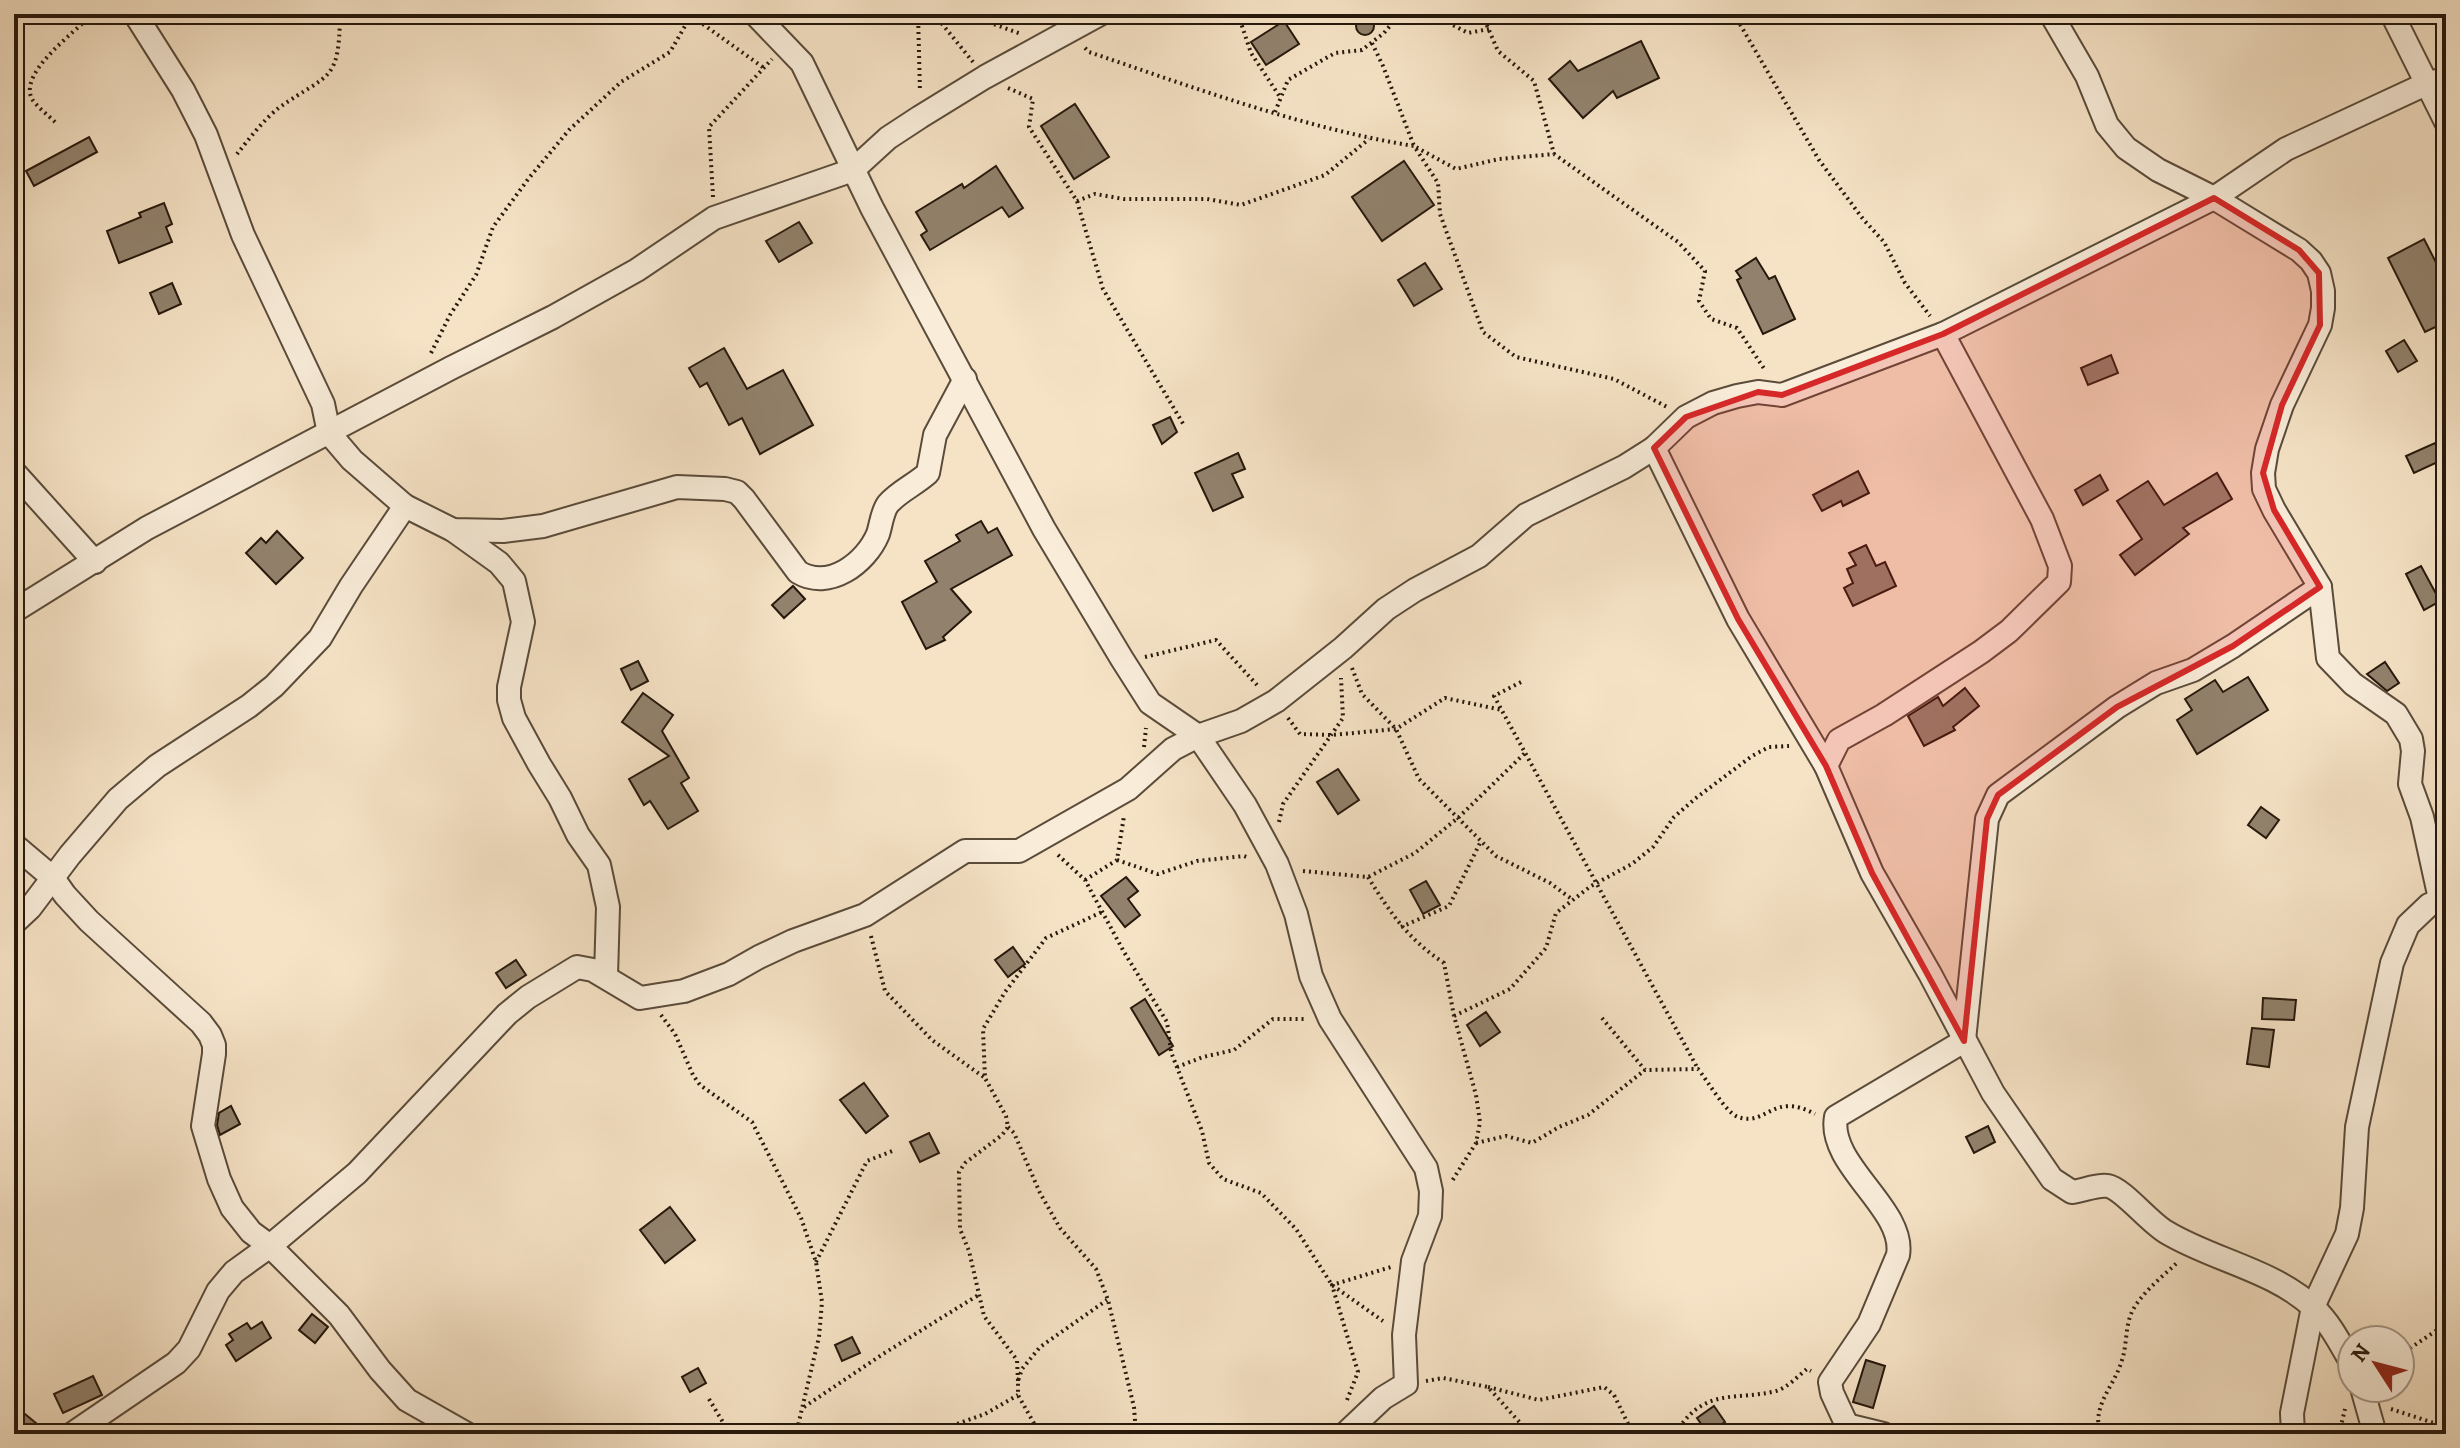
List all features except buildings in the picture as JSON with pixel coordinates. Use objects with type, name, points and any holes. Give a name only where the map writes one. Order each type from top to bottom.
[{"type":"street","points":[[135,14],[183,90],[206,135],[248,244],[323,404],[329,433],[352,460],[405,506],[453,530],[499,563],[514,581],[523,622],[509,700],[514,718],[539,764],[578,835],[599,865],[608,907],[606,976]]},
{"type":"street","points":[[755,14],[802,63],[853,170],[1044,529],[1150,703],[1198,736],[1245,805],[1275,862],[1296,914],[1311,976],[1324,1007],[1426,1168],[1431,1191],[1430,1216],[1413,1261],[1404,1335],[1406,1384],[1383,1398],[1345,1434]]},
{"type":"street","points":[[14,611],[147,528],[553,317],[637,270],[714,218],[853,170],[888,138],[920,117],[1100,14]]},
{"type":"street","points":[[2051,14],[2087,76],[2107,125],[2137,157],[2214,198],[2299,250],[2319,273],[2323,291],[2320,325],[2282,405],[2267,449],[2264,489],[2320,587],[2328,658],[2353,684],[2396,714],[2411,739],[2410,784],[2443,898],[2429,905],[2408,925],[2392,963],[2357,1127],[2352,1208],[2347,1234],[2313,1307],[2292,1413],[2293,1434]]},
{"type":"street","points":[[2392,14],[2437,81],[2446,122]]},
{"type":"street","points":[[72,1434],[176,1363],[189,1349],[218,1291],[234,1272],[357,1173],[507,1014],[528,997],[577,967],[606,976],[640,998],[695,987],[729,974],[793,941],[865,915],[965,851],[1019,851],[1128,789],[1173,749],[1198,736],[1241,721],[1276,701],[1386,609],[1479,556],[1526,515],[1624,467],[1654,448],[1686,417],[1713,403],[1737,396],[1758,392],[1782,395],[1943,334],[2214,198],[2286,149],[2437,81]]},
{"type":"street","points":[[1826,766],[1839,740],[1884,715],[1981,652],[2009,631],[2059,582],[2060,566],[2042,519],[1943,334]]},
{"type":"street","points":[[453,530],[503,531],[543,526],[665,489],[725,489],[737,492],[744,499],[798,572],[820,580],[832,577],[866,555],[888,504],[928,473],[935,435],[965,379]]},
{"type":"street","points":[[1654,448],[1738,619],[1826,766],[1872,873],[1993,1093],[2052,1179],[2072,1192],[2103,1185],[2112,1187],[2154,1225],[2194,1247],[2270,1281],[2313,1307],[2336,1336]]},
{"type":"street","points":[[14,472],[95,562]]},
{"type":"street","points":[[14,923],[30,908],[118,799],[157,766],[249,706],[274,686],[320,638],[405,506]]},
{"type":"street","points":[[1964,1041],[1987,819],[1998,795],[2117,707],[2156,683],[2193,670],[2320,587]]},
{"type":"street","points":[[14,845],[53,878],[89,921],[177,999],[210,1035],[214,1054],[203,1126],[219,1179],[232,1208],[251,1232],[270,1246],[339,1315],[386,1378],[407,1400],[467,1434]]},
{"type":"street","points":[[1883,1434],[1849,1429],[1830,1382],[1869,1324],[1900,1244],[1898,1232],[1859,1178],[1834,1126],[1836,1117],[1846,1109],[1964,1041]]},
{"type":"street","points":[[2367,1404],[2375,1434]]},
{"type":"path","points":[[55,122],[32,98],[29,83],[38,67],[92,14]]},
{"type":"path","points":[[220,175],[277,109],[321,82],[332,70],[337,56],[340,14]]},
{"type":"path","points":[[918,14],[920,117]]},
{"type":"path","points":[[966,14],[1046,43]]},
{"type":"path","points":[[1238,14],[1251,53],[1280,98]]},
{"type":"path","points":[[1275,112],[1288,80],[1335,53],[1362,50],[1400,14]]},
{"type":"path","points":[[1432,14],[1468,33],[1489,29]]},
{"type":"path","points":[[1482,14],[1498,51],[1534,81],[1554,154],[1678,242],[1705,271],[1699,301],[1711,319],[1737,328],[1782,395]]},
{"type":"path","points":[[1734,14],[1819,160],[1884,242],[1905,283],[1943,334]]},
{"type":"path","points":[[413,389],[450,315],[476,275],[493,227],[529,178],[569,130],[621,82],[670,52],[693,16],[764,68]]},
{"type":"path","points":[[1068,32],[1089,52],[1227,99],[1369,139],[1414,146],[1456,169],[1499,159],[1554,154]]},
{"type":"path","points":[[1372,43],[1414,146],[1438,183],[1440,214],[1483,332],[1516,357],[1614,379],[1686,417]]},
{"type":"path","points":[[714,218],[709,127],[785,46]]},
{"type":"path","points":[[1029,127],[1077,201],[1103,289],[1185,427]]},
{"type":"path","points":[[1077,201],[1095,194],[1124,199],[1207,199],[1241,205],[1325,175],[1369,139]]},
{"type":"path","points":[[1343,648],[1362,694],[1396,729],[1419,779],[1496,856],[1550,883],[1573,900]]},
{"type":"path","points":[[1275,862],[1283,804],[1343,718],[1340,683],[1343,648]]},
{"type":"path","points":[[1521,682],[1494,696],[1698,1069],[1728,1110],[1739,1118],[1759,1117],[1783,1105],[1796,1105],[1834,1126]]},
{"type":"path","points":[[1454,1016],[1510,989],[1546,948],[1556,913],[1597,883],[1632,864],[1653,847],[1674,817],[1752,756],[1769,747],[1788,745],[1809,752],[1826,766]]},
{"type":"path","points":[[1117,860],[1158,874],[1197,861],[1244,856],[1368,877],[1415,853],[1459,817],[1525,753]]},
{"type":"path","points":[[1035,841],[1058,855],[1085,880],[1167,1022],[1171,1052],[1202,1131],[1209,1163],[1223,1179],[1261,1193],[1296,1229],[1332,1285],[1358,1372],[1343,1408]]},
{"type":"path","points":[[1401,927],[1449,906],[1481,841]]},
{"type":"path","points":[[1368,877],[1401,927],[1419,946],[1444,963],[1480,1122],[1476,1143],[1451,1183]]},
{"type":"path","points":[[985,1078],[983,1029],[1005,992],[1046,938],[1102,912]]},
{"type":"path","points":[[865,915],[885,991],[932,1040],[985,1078],[1006,1116],[1008,1127],[1014,1133],[1040,1193],[1096,1269],[1108,1300],[1134,1407],[1136,1434]]},
{"type":"path","points":[[640,998],[661,1015],[675,1034],[700,1085],[752,1122],[801,1218],[816,1262],[822,1302],[819,1337],[796,1434]]},
{"type":"path","points":[[1177,1067],[1234,1050],[1273,1019],[1306,1019],[1324,1007]]},
{"type":"path","points":[[1602,1018],[1645,1070]]},
{"type":"path","points":[[1476,1143],[1506,1136],[1532,1143],[1588,1115],[1645,1070],[1698,1069]]},
{"type":"path","points":[[1008,1127],[965,1163],[959,1172],[960,1229],[984,1316],[1017,1360],[1018,1395],[1040,1434]]},
{"type":"path","points":[[816,1262],[867,1161],[895,1150]]},
{"type":"path","points":[[2100,1434],[2098,1413],[2105,1392],[2120,1367],[2132,1311],[2143,1295],[2194,1247]]},
{"type":"path","points":[[1332,1285],[1413,1261]]},
{"type":"path","points":[[1332,1285],[1404,1335]]},
{"type":"path","points":[[804,1407],[980,1294]]},
{"type":"path","points":[[1018,1381],[1022,1369],[1040,1347],[1108,1300]]},
{"type":"path","points":[[2416,1344],[2446,1324]]},
{"type":"path","points":[[1673,1434],[1692,1413],[1726,1395],[1779,1390],[1807,1369],[1830,1382]]},
{"type":"path","points":[[1406,1384],[1443,1378],[1539,1400],[1604,1387],[1614,1395],[1633,1434]]},
{"type":"path","points":[[1488,1387],[1530,1434]]},
{"type":"path","points":[[929,1434],[985,1414],[1018,1395]]},
{"type":"path","points":[[709,1399],[730,1434]]},
{"type":"path","points":[[2388,1404],[2446,1427]]},
{"type":"path","points":[[1679,1428],[1689,1434]]},
{"type":"highlighted area","points":[[2214,198],[2299,250],[2319,273],[2320,325],[2282,405],[2263,473],[2274,510],[2320,587],[2233,646],[2117,707],[1998,795],[1987,819],[1964,1041],[1872,873],[1826,766],[1738,619],[1654,448],[1686,417],[1758,392],[1782,395],[1943,334]]}]
